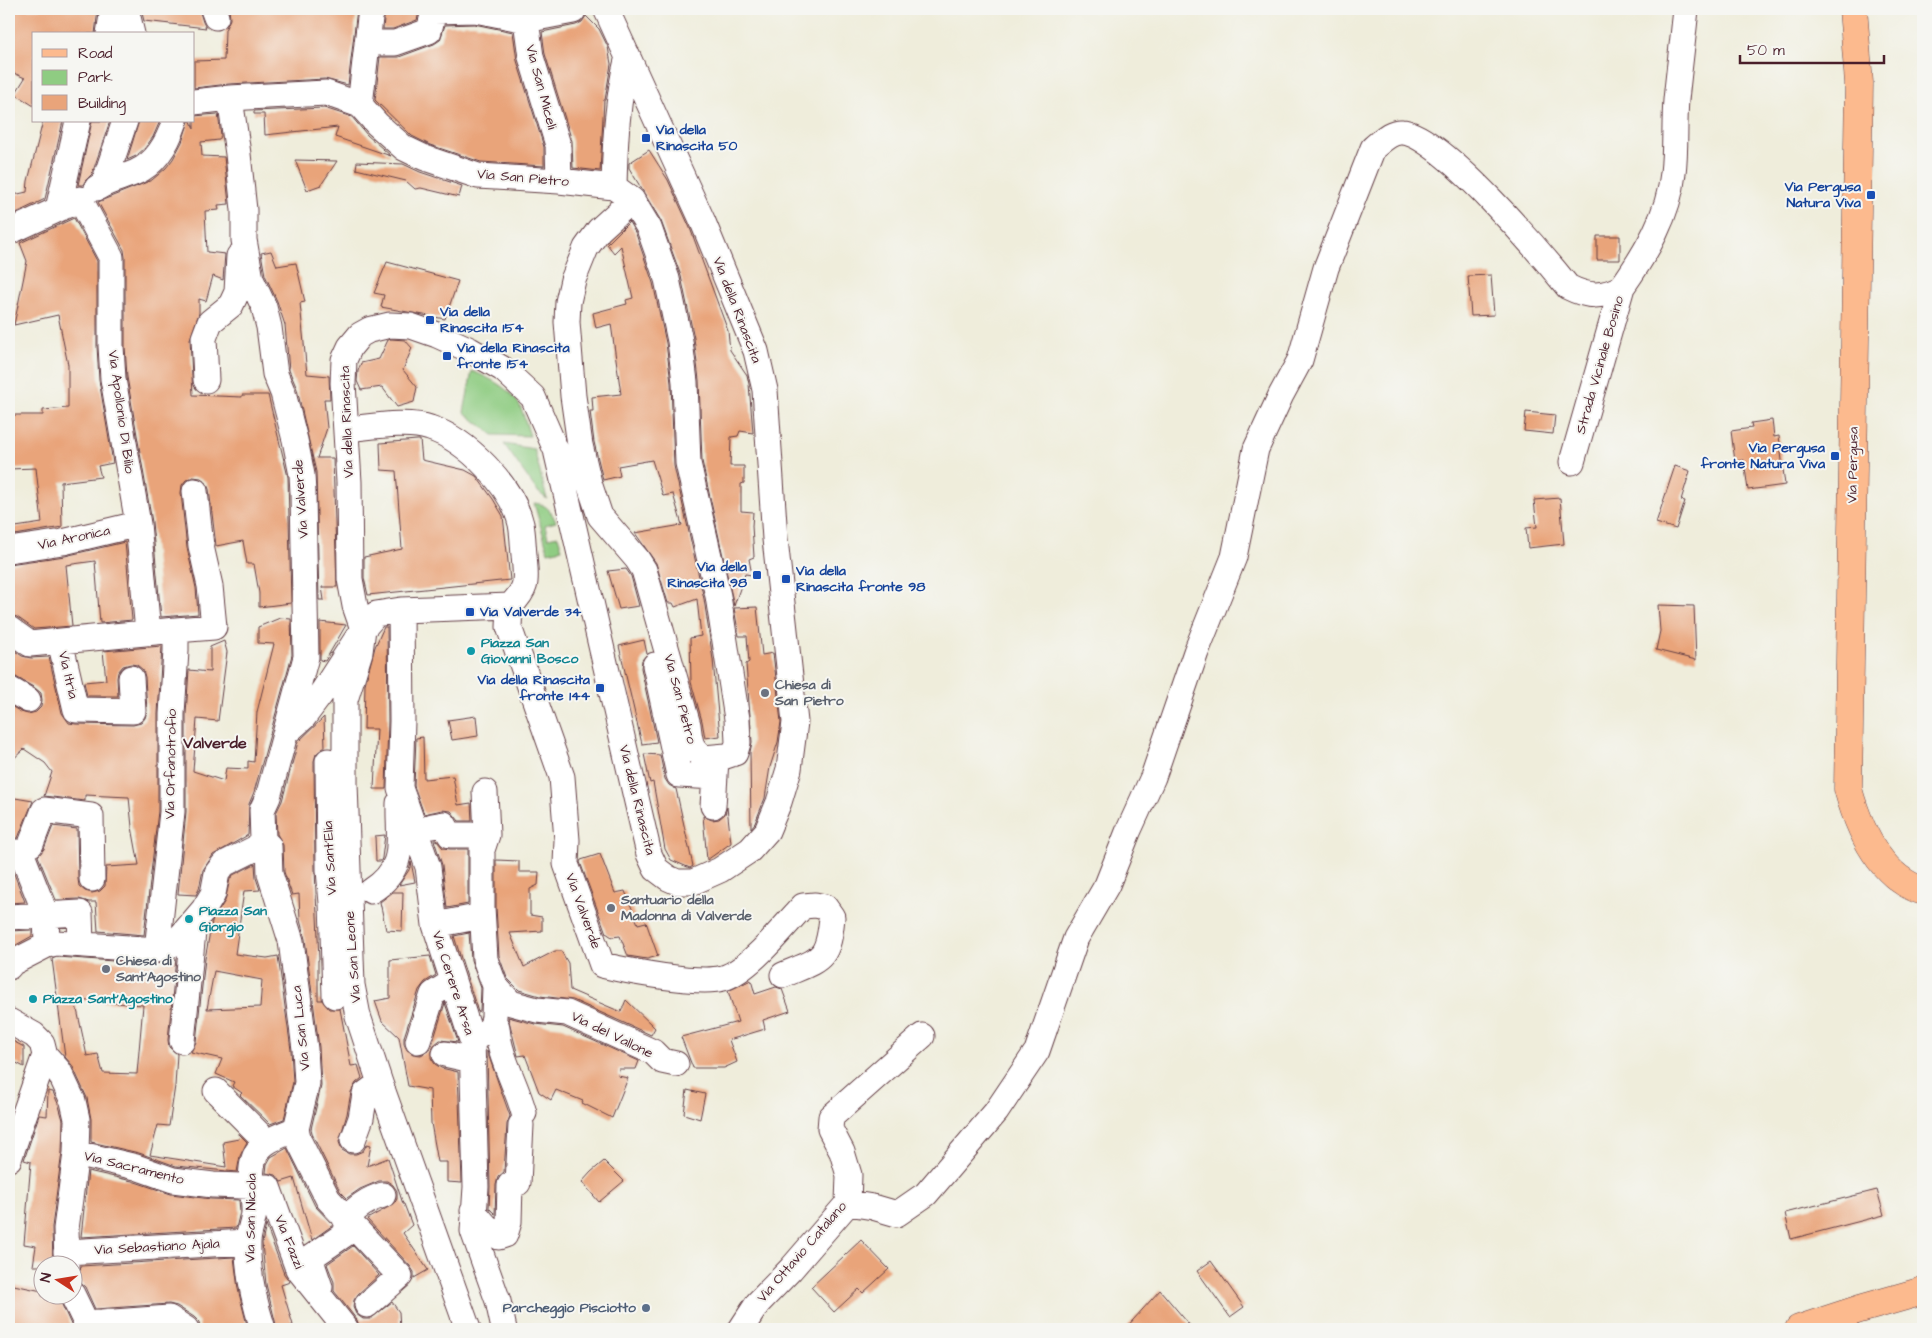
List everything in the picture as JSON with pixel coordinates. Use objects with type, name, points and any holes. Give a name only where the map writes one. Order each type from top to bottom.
[{"type":"main road","name":"Via Pergusa","points":[[1852,9],[1859,83],[1848,789],[1856,819],[1880,859],[1897,877],[1923,891]]},
{"type":"main road","points":[[1799,1329],[1923,1291]]},
{"type":"street","points":[[109,32],[113,9]]},
{"type":"street","points":[[126,9],[132,32]]},
{"type":"street","points":[[360,105],[371,9]]},
{"type":"street","name":"Via della Rinascita","points":[[363,629],[355,606],[350,579],[347,429],[343,383],[344,360],[350,347],[360,335],[369,330],[390,325],[411,326],[470,350],[503,369],[533,397],[556,450],[649,854],[656,869],[677,882],[693,882],[720,870],[750,850],[767,831],[779,802],[789,769],[795,722],[775,539],[765,390],[756,351],[718,259],[606,9]]},
{"type":"street","name":"Strada Vicinale Bosino","points":[[1572,462],[1622,287],[1639,264],[1652,240],[1664,210],[1673,174],[1676,102],[1686,9]]},
{"type":"street","points":[[368,43],[395,43],[429,31],[434,11],[475,10],[526,20],[573,11]]},
{"type":"street","name":"Via San Miceli","points":[[526,20],[531,57],[558,145],[558,180]]},
{"type":"street","points":[[628,56],[622,81],[615,134],[623,193],[649,228],[667,279],[680,341],[688,463],[718,596],[733,693],[738,743],[735,753],[715,767],[680,775],[649,635]]},
{"type":"street","name":"Via San Pietro","points":[[195,102],[230,98],[326,93],[360,105],[377,124],[404,148],[425,158],[478,176],[558,180],[623,193],[586,248],[573,280],[568,302],[567,322],[573,396],[580,445],[600,516],[644,570],[694,750],[715,767]]},
{"type":"street","points":[[206,380],[204,338],[210,322],[231,304],[237,292],[237,261],[244,240],[244,210],[230,98]]},
{"type":"street","points":[[78,122],[84,195]]},
{"type":"street","points":[[84,195],[123,122]]},
{"type":"street","points":[[9,232],[151,163],[160,152],[175,122]]},
{"type":"street","points":[[848,1203],[873,1207],[897,1214],[926,1194],[996,1112],[1037,1051],[1076,938],[1107,886],[1128,832],[1153,777],[1196,652],[1234,557],[1256,449],[1280,395],[1300,360],[1326,268],[1373,148],[1389,134],[1401,132],[1412,134],[1444,156],[1482,189],[1568,287],[1584,295],[1610,294],[1622,287]]},
{"type":"street","name":"Via Apollonio Di Bilio","points":[[84,195],[111,257],[113,378],[138,524],[148,632]]},
{"type":"street","name":"Via Valverde","points":[[244,240],[251,279],[264,307],[270,327],[275,374],[283,393],[302,475],[306,657],[268,797],[262,810],[262,840]]},
{"type":"street","points":[[286,734],[304,718],[363,629],[376,614],[401,610],[510,606],[522,593],[526,580],[521,524],[508,494],[498,479],[465,448],[443,432],[428,427],[407,425],[347,429]]},
{"type":"street","points":[[9,629],[30,644],[214,627],[210,586],[201,546],[195,491]]},
{"type":"street","name":"Via Aronica","points":[[9,550],[63,542],[138,524]]},
{"type":"street","name":"Via Valverde","points":[[510,606],[510,627],[562,777],[567,840],[566,864],[602,965],[707,981],[725,978],[747,965],[803,906],[815,905],[825,907],[832,917],[831,930],[823,955],[813,962],[783,975]]},
{"type":"street","name":"Via Cerere Arsa","points":[[401,610],[402,721],[400,788],[423,827],[435,925],[452,982],[479,1042],[476,1187],[473,1231],[498,1301],[504,1329]]},
{"type":"street","name":"Via San Leone","points":[[363,629],[360,652],[345,700],[352,985],[358,1016],[380,1083],[468,1329]]},
{"type":"street","name":"Via Orfanotrofio","points":[[160,949],[172,812],[172,714],[176,630]]},
{"type":"street","name":"Via Itria","points":[[60,641],[76,710],[133,711],[131,678]]},
{"type":"street","name":"Via Sant'Elia","points":[[335,996],[329,870],[328,739],[345,732]]},
{"type":"street","points":[[714,806],[715,767]]},
{"type":"street","points":[[371,891],[388,878],[396,866],[400,788]]},
{"type":"street","name":"Via del Vallone","points":[[479,1042],[494,1017],[495,986],[486,959],[482,916],[482,850],[487,835],[485,792]]},
{"type":"street","points":[[47,945],[46,915],[20,848],[44,810],[91,816],[92,879]]},
{"type":"street","points":[[423,827],[444,824],[450,835],[487,835]]},
{"type":"street","points":[[9,967],[12,963],[47,945],[56,943],[160,949],[175,943],[194,922],[213,894],[217,873],[224,864],[256,848],[262,840]]},
{"type":"street","name":"Via San Luca","points":[[262,840],[269,846],[270,874],[291,941],[305,1049],[306,1083],[296,1129]]},
{"type":"street","points":[[9,916],[80,913],[81,944]]},
{"type":"street","points":[[435,925],[482,916]]},
{"type":"street","points":[[182,1041],[194,922]]},
{"type":"street","points":[[418,1041],[433,994],[452,982]]},
{"type":"street","name":"Via del Vallone","points":[[495,986],[511,1004],[537,1010],[567,1012],[653,1052],[662,1061],[676,1064]]},
{"type":"street","points":[[9,1021],[34,1035],[42,1043],[45,1055],[59,1071],[74,1100],[77,1119],[76,1153],[66,1229],[66,1256]]},
{"type":"street","points":[[445,1054],[479,1042],[497,1027],[498,1045],[520,1099],[523,1119],[518,1183],[510,1185],[509,1222],[505,1235],[500,1237],[473,1212]]},
{"type":"street","name":"Via Ottavio Catalano","points":[[741,1329],[758,1303],[791,1269],[848,1203],[849,1175],[842,1152],[830,1130],[831,1117],[922,1036]]},
{"type":"street","points":[[9,1159],[45,1055]]},
{"type":"street","points":[[353,1140],[361,1118],[365,1094],[380,1083]]},
{"type":"street","points":[[216,1091],[267,1142],[296,1129],[299,1141],[328,1199],[400,1276],[367,1305]]},
{"type":"street","name":"Via San Nicola","points":[[263,1329],[252,1290],[247,1242],[254,1213],[253,1160],[258,1150],[267,1142]]},
{"type":"street","name":"Via Sacramento","points":[[76,1153],[136,1167],[173,1180],[213,1185],[252,1186]]},
{"type":"street","name":"Via Fazzi","points":[[252,1186],[268,1188],[298,1269],[346,1329]]},
{"type":"street","points":[[324,1302],[310,1258],[350,1224],[359,1206],[374,1197],[383,1195]]},
{"type":"street","name":"Via Sebastiano Ajala","points":[[82,1257],[247,1242]]},
{"type":"street","points":[[492,1287],[509,1298],[520,1329]]},
{"type":"street","points":[[78,1306],[88,1326],[169,1318],[186,1329]]},
{"type":"green space","points":[[472,371],[493,381],[511,394],[520,406],[530,436],[493,435],[464,412]]},
{"type":"green space","points":[[504,444],[534,449],[547,499],[537,491]]},
{"type":"green space","points":[[534,503],[548,509],[552,515],[556,522],[545,525],[548,538],[558,536],[562,549],[548,552]]},
{"type":"building","points":[[9,9],[98,9],[95,32],[32,32],[32,105],[15,94],[25,78],[9,71]]},
{"type":"building","points":[[141,9],[199,9],[206,28],[144,21]]},
{"type":"building","points":[[229,9],[357,9],[348,85],[325,79],[229,84],[195,88],[195,61],[224,60],[225,30],[230,19]]},
{"type":"building","points":[[385,9],[420,9],[417,20],[393,29],[383,29]]},
{"type":"building","points":[[586,16],[599,29],[608,47],[611,64],[604,100],[600,171],[573,168],[572,141],[545,54],[542,32],[576,25],[582,22]]},
{"type":"building","points":[[474,24],[513,32],[517,61],[544,147],[544,166],[481,162],[430,145],[412,136],[375,100],[380,57],[399,57],[434,44],[440,40],[445,25]]},
{"type":"building","points":[[324,108],[352,117],[367,135],[391,156],[335,137],[338,127],[265,135],[264,114],[254,114],[254,111]]},
{"type":"building","points":[[218,114],[221,136],[219,140],[201,142],[202,156],[224,157],[229,204],[218,205],[219,210],[205,211],[207,252],[225,254],[223,280],[213,276],[206,301],[199,299],[199,313],[190,339],[193,395],[242,397],[242,395],[268,395],[288,477],[291,603],[259,607],[259,593],[254,564],[247,564],[243,541],[216,546],[209,489],[206,482],[201,478],[193,477],[186,480],[182,485],[181,493],[187,548],[196,588],[198,614],[161,617],[152,522],[127,377],[124,250],[98,202],[152,180],[166,168],[182,142],[189,122],[191,122],[194,129],[195,116]]},
{"type":"building","points":[[43,122],[63,122],[45,199],[10,216],[9,196],[27,192]]},
{"type":"building","points":[[92,122],[110,122],[92,174],[83,185],[78,185]]},
{"type":"building","points":[[139,122],[160,122],[153,137],[145,148],[136,156],[127,160]]},
{"type":"building","points":[[649,150],[668,180],[690,228],[728,331],[730,350],[747,375],[749,384],[753,433],[740,431],[738,436],[731,437],[730,466],[744,466],[744,483],[741,484],[741,511],[753,512],[754,557],[749,559],[752,575],[745,574],[734,606],[702,461],[699,380],[694,338],[681,276],[661,221],[629,168],[629,163]]},
{"type":"building","points":[[295,160],[337,161],[321,185],[307,190]]},
{"type":"building","points":[[357,162],[403,164],[420,172],[462,186],[459,197],[421,188],[415,189],[406,181],[356,169]]},
{"type":"building","points":[[74,218],[97,261],[99,380],[113,463],[98,466],[101,477],[61,482],[62,527],[9,536],[9,528],[42,523],[36,468],[9,469],[9,415],[43,415],[43,410],[68,408],[68,365],[58,315],[14,325],[27,261],[20,243]]},
{"type":"building","points":[[629,222],[636,234],[653,283],[666,343],[671,383],[674,466],[704,599],[713,660],[720,736],[705,738],[691,682],[690,638],[701,636],[697,599],[675,607],[673,603],[668,603],[656,563],[635,533],[682,525],[673,494],[663,496],[652,460],[618,466],[620,476],[603,480],[594,442],[590,411],[593,411],[592,397],[621,394],[611,324],[596,328],[593,313],[627,304],[626,300],[633,298],[621,246],[614,253],[607,244]]},
{"type":"building","points":[[1597,236],[1620,236],[1620,260],[1597,260]]},
{"type":"building","points":[[271,251],[277,266],[296,263],[305,302],[300,303],[307,374],[329,376],[330,399],[324,399],[327,428],[317,458],[333,458],[337,587],[322,587],[324,600],[319,600],[316,472],[297,389],[289,370],[285,325],[265,275],[261,253]]},
{"type":"building","points":[[387,262],[458,281],[445,319],[381,307],[384,295],[374,293]]},
{"type":"building","points":[[1491,275],[1494,315],[1471,316],[1468,276]]},
{"type":"building","points":[[388,340],[405,340],[412,348],[403,370],[417,387],[414,402],[397,407],[382,387],[361,390],[357,381],[361,363],[379,359]]},
{"type":"building","points":[[1526,412],[1555,415],[1553,434],[1524,431]]},
{"type":"building","points":[[1772,420],[1774,437],[1779,436],[1785,485],[1748,490],[1744,460],[1735,461],[1731,431],[1752,428],[1751,423]]},
{"type":"building","points":[[420,440],[422,460],[465,470],[476,476],[493,499],[503,516],[510,580],[368,595],[364,578],[364,557],[402,549],[396,471],[381,470],[380,443]]},
{"type":"building","points":[[1675,466],[1690,471],[1681,500],[1685,501],[1676,529],[1656,523]]},
{"type":"building","points":[[1560,498],[1564,544],[1528,548],[1526,528],[1537,527],[1534,500]]},
{"type":"building","points":[[125,542],[132,620],[100,623],[95,561],[66,565],[72,626],[34,629],[17,617],[9,615],[9,564],[65,556]]},
{"type":"building","points":[[626,569],[631,576],[639,606],[619,609],[608,571]]},
{"type":"building","points":[[1658,605],[1694,606],[1696,660],[1656,650],[1660,631]]},
{"type":"building","points":[[757,607],[762,655],[773,653],[781,722],[765,798],[755,823],[751,828],[750,752],[752,742],[746,664],[749,662],[747,636],[739,636],[734,608]]},
{"type":"building","points":[[280,618],[291,619],[292,655],[249,804],[248,835],[213,855],[203,870],[196,895],[178,894],[186,812],[186,714],[189,670],[210,672],[210,647],[224,641],[227,652],[218,721],[197,719],[193,771],[224,781],[226,768],[248,769],[248,761],[254,762],[257,712],[274,644],[258,643],[258,627]]},
{"type":"building","points":[[320,622],[346,625],[325,661],[320,660]]},
{"type":"building","points":[[384,627],[387,627],[388,721],[386,789],[374,789],[377,729],[364,729],[365,684],[375,647]]},
{"type":"building","points":[[644,640],[647,654],[642,660],[641,668],[657,742],[642,744],[619,646]]},
{"type":"building","points":[[162,646],[158,714],[158,811],[144,935],[98,931],[96,902],[79,899],[56,900],[38,856],[44,849],[53,826],[77,829],[79,886],[85,891],[92,893],[100,891],[105,886],[106,867],[139,865],[129,797],[85,795],[85,801],[44,796],[52,772],[45,763],[24,749],[9,763],[9,705],[28,714],[36,712],[41,707],[42,700],[41,693],[35,688],[9,675],[9,650],[11,648],[22,656],[31,658],[49,657],[62,713],[69,723],[133,725],[141,723],[147,711],[143,670],[137,665],[123,666],[118,672],[117,678],[118,696],[87,696],[84,682],[106,680],[103,651]]},
{"type":"building","points":[[476,716],[478,736],[452,740],[448,720]]},
{"type":"building","points":[[324,717],[325,747],[316,754],[314,761],[315,870],[319,960],[318,1000],[322,1000],[329,1009],[340,1009],[351,1066],[358,1065],[362,1078],[356,1083],[351,1092],[339,1142],[342,1150],[349,1154],[356,1154],[363,1151],[367,1144],[371,1145],[367,1166],[388,1158],[412,1225],[403,1233],[428,1270],[414,1278],[414,1272],[410,1266],[367,1219],[394,1204],[397,1199],[397,1191],[393,1185],[387,1181],[379,1181],[360,1189],[347,1198],[340,1191],[311,1129],[321,1086],[319,1047],[305,939],[300,920],[299,894],[292,895],[284,872],[283,845],[277,834],[276,813],[282,801],[298,742]]},
{"type":"building","points":[[423,737],[424,779],[453,776],[458,805],[471,803],[472,821],[459,821],[451,811],[442,810],[424,814],[414,786],[416,738]]},
{"type":"building","points":[[644,754],[660,755],[665,779],[669,785],[676,789],[693,866],[690,868],[671,860],[665,849],[653,782],[650,783]]},
{"type":"building","points":[[9,797],[33,801],[18,838],[9,838]]},
{"type":"building","points":[[727,807],[731,843],[707,860],[703,816],[712,820],[719,819],[725,814]]},
{"type":"building","points":[[385,835],[381,861],[376,861],[375,836]]},
{"type":"building","points":[[434,840],[443,848],[468,849],[468,904],[447,908],[442,865]]},
{"type":"building","name":"Santuario della Madonna di Valverde","points":[[600,854],[615,893],[625,891],[638,924],[646,922],[658,956],[647,959],[628,956],[620,936],[612,937],[606,933],[580,862]]},
{"type":"building","points":[[496,860],[519,861],[519,872],[539,872],[538,885],[530,889],[530,915],[542,917],[542,931],[510,933],[524,967],[555,951],[561,951],[568,963],[570,990],[621,1012],[626,1000],[655,1028],[651,1035],[573,1000],[540,996],[519,990],[507,978],[499,956]]},
{"type":"building","points":[[411,862],[415,882],[399,885],[409,870]]},
{"type":"building","points":[[255,864],[256,878],[260,890],[244,891],[235,954],[267,958],[278,956],[291,1050],[293,1082],[284,1119],[270,1124],[240,1095],[242,1093],[232,1086],[234,1082],[216,1074],[222,1059],[191,1052],[196,1042],[205,959],[212,921],[225,901],[230,879],[233,875]],"holes":[[[214,971],[262,980],[260,1007],[207,1009]]]},
{"type":"building","points":[[9,866],[11,866],[25,902],[9,903]]},
{"type":"building","points":[[393,892],[403,892],[402,931],[386,930],[380,902]]},
{"type":"building","points":[[32,930],[32,936],[9,949],[9,931]]},
{"type":"building","points":[[469,933],[471,960],[481,988],[480,1011],[478,1012],[454,936]]},
{"type":"building","points":[[430,956],[436,975],[425,982],[419,990],[404,1037],[404,1044],[407,1050],[413,1054],[421,1055],[428,1051],[432,1045],[445,1003],[458,1042],[440,1040],[431,1051],[431,1058],[441,1068],[458,1072],[462,1183],[447,1182],[447,1162],[438,1162],[431,1123],[430,1090],[408,1086],[399,1037],[382,1021],[375,1001],[390,998],[390,960]]},
{"type":"building","points":[[57,957],[156,964],[176,958],[168,1040],[169,1047],[177,1054],[175,1086],[169,1126],[158,1125],[150,1155],[226,1167],[223,1142],[239,1139],[238,1133],[247,1142],[240,1156],[237,1172],[176,1166],[139,1153],[91,1142],[91,1119],[87,1098],[72,1065],[65,1057],[52,959]],"holes":[[[75,1000],[143,1005],[137,1074],[103,1073],[98,1054],[87,1056]]]},
{"type":"building","points":[[751,980],[755,994],[776,987],[782,989],[790,1011],[763,1020],[765,1029],[729,1040],[737,1062],[724,1068],[693,1068],[681,1037],[738,1022],[728,991]]},
{"type":"building","points":[[508,1017],[535,1024],[563,1027],[639,1061],[636,1069],[619,1069],[618,1076],[628,1078],[612,1118],[582,1103],[583,1101],[556,1090],[551,1100],[539,1092],[525,1055],[518,1056]]},
{"type":"building","points":[[9,1039],[24,1047],[24,1067],[9,1059]]},
{"type":"building","points":[[487,1051],[510,1116],[507,1124],[504,1172],[498,1177],[496,1185],[495,1214],[489,1208]]},
{"type":"building","points":[[687,1090],[705,1094],[700,1119],[684,1114]]},
{"type":"building","points":[[48,1091],[53,1092],[63,1120],[62,1152],[52,1227],[53,1256],[34,1256],[36,1246],[24,1244],[31,1162],[24,1160],[39,1115],[47,1116]]},
{"type":"building","points":[[287,1148],[315,1206],[333,1225],[312,1240],[294,1178],[281,1182],[276,1175],[266,1173],[267,1164],[271,1157]]},
{"type":"building","points":[[604,1161],[624,1181],[599,1202],[582,1182]]},
{"type":"building","points":[[88,1171],[132,1181],[171,1194],[239,1200],[240,1212],[236,1228],[81,1237]]},
{"type":"building","points":[[1877,1190],[1884,1215],[1791,1239],[1785,1213]]},
{"type":"building","points":[[266,1225],[284,1274],[290,1282],[281,1285],[293,1325],[286,1329],[277,1329],[266,1284],[262,1243]]},
{"type":"building","points":[[861,1240],[889,1269],[863,1293],[859,1289],[834,1312],[811,1287]]},
{"type":"building","points":[[353,1246],[379,1275],[354,1300],[353,1307],[356,1314],[363,1319],[370,1319],[392,1302],[399,1312],[400,1329],[360,1329],[357,1320],[334,1291],[334,1282],[327,1264]]},
{"type":"building","points":[[234,1257],[238,1289],[248,1329],[200,1329],[199,1322],[194,1317],[177,1306],[169,1304],[95,1309],[82,1284],[82,1266]]},
{"type":"building","points":[[1211,1261],[1244,1307],[1230,1317],[1197,1271]]},
{"type":"building","points":[[9,1284],[32,1289],[32,1306],[63,1306],[73,1329],[9,1329]]},
{"type":"building","points":[[1160,1290],[1193,1329],[1125,1329]]},
{"type":"place","name":"Via della Rinascita 50","points":[[646,138]]},
{"type":"place","name":"Via Pergusa Natura Viva","points":[[1871,195]]},
{"type":"place","name":"Via della Rinascita 154","points":[[430,320]]},
{"type":"place","name":"Via della Rinascita fronte 154","points":[[447,356]]},
{"type":"place","name":"Via Pergusa fronte Natura Viva","points":[[1835,456]]},
{"type":"place","name":"Via della Rinascita 98","points":[[757,575]]},
{"type":"place","name":"Via della Rinascita fronte 98","points":[[786,579]]},
{"type":"place","name":"Via Valverde 34","points":[[470,612]]},
{"type":"place","name":"Piazza San Giovanni Bosco","points":[[471,651]]},
{"type":"place","name":"Via della Rinascita fronte 144","points":[[600,688]]},
{"type":"place","name":"Chiesa di San Pietro","points":[[765,693]]},
{"type":"place","name":"Santuario della Madonna di Valverde","points":[[611,908]]},
{"type":"place","name":"Piazza San Giorgio","points":[[189,919]]},
{"type":"place","name":"Chiesa di Sant'Agostino","points":[[106,969]]},
{"type":"place","name":"Piazza Sant'Agostino","points":[[33,999]]},
{"type":"place","name":"Parcheggio Pisciotto","points":[[646,1308]]},
{"type":"district","name":"Valverde","points":[[215,743]]}]
